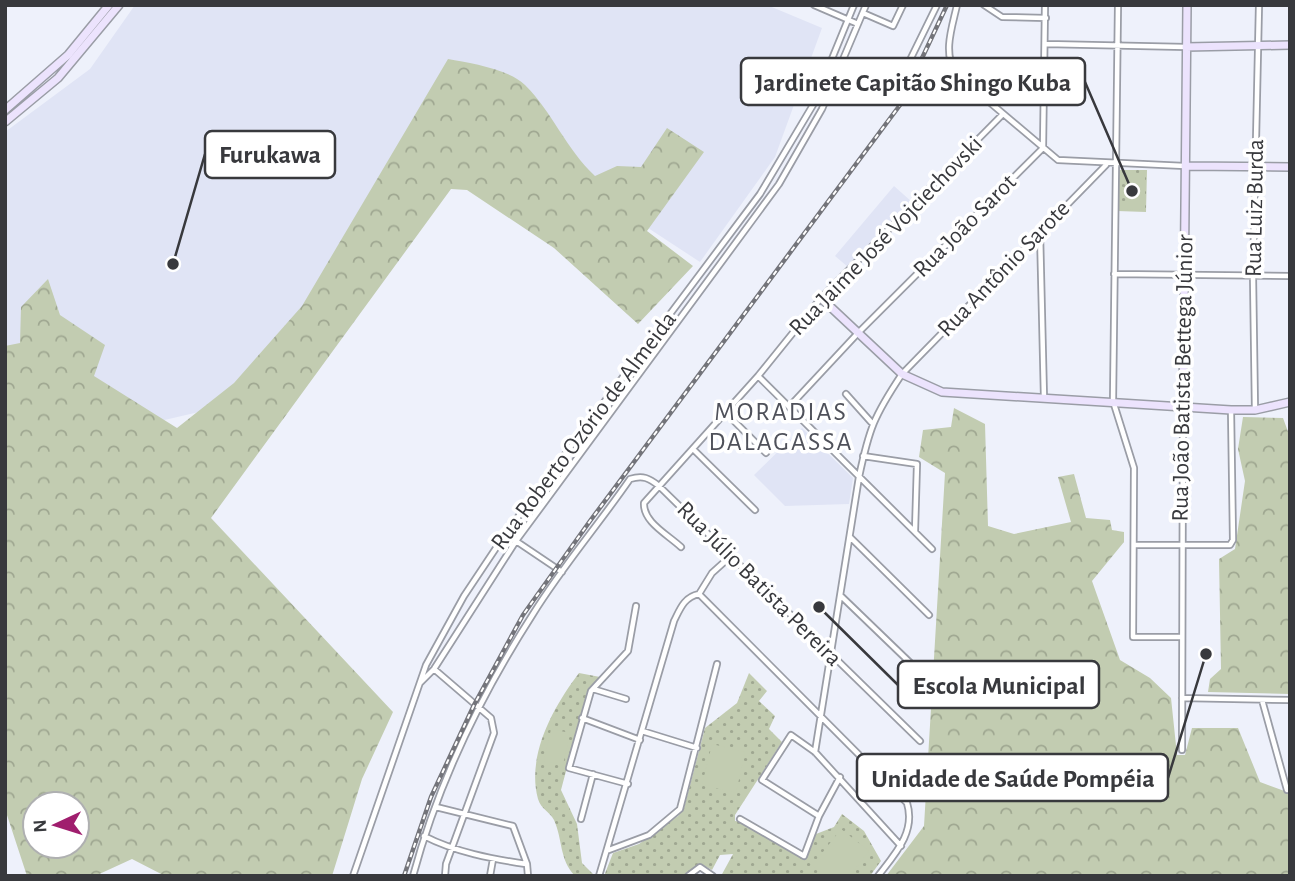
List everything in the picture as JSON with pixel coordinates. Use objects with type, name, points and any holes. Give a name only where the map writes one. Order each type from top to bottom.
[{"type":"street","points":[[5,110],[68,55],[109,5]]},
{"type":"street","points":[[5,122],[58,78],[119,5]]},
{"type":"street","points":[[814,5],[858,24]]},
{"type":"street","name":"Rua Roberto Ozório de Almeida","points":[[352,876],[419,684],[438,640],[495,549],[760,194],[813,105],[854,5]]},
{"type":"street","points":[[419,684],[434,670],[516,541],[768,200],[822,109],[866,5]]},
{"type":"street","points":[[863,13],[893,26],[903,5]]},
{"type":"street","points":[[909,62],[937,5]]},
{"type":"street","points":[[957,5],[948,47],[949,59],[955,73],[1043,148],[1065,162],[1290,167]]},
{"type":"street","points":[[984,5],[1002,17],[1045,18]]},
{"type":"street","points":[[1043,148],[1045,5]]},
{"type":"street","points":[[1118,5],[1113,401],[1134,468],[1133,637],[1181,637]]},
{"type":"street","name":"Rua João Batista Bettega Júnior","points":[[1182,750],[1181,545],[1187,5]]},
{"type":"street","name":"Rua Luiz Burda","points":[[1255,410],[1253,276],[1259,5]]},
{"type":"street","points":[[839,43],[849,47]]},
{"type":"street","points":[[1046,44],[1186,47],[1290,45]]},
{"type":"street","points":[[813,105],[822,109]]},
{"type":"street","name":"Rua Jaime José Vojciechovski","points":[[681,547],[664,530],[649,522],[644,512],[644,503],[758,376],[821,298],[1003,114]]},
{"type":"street","name":"Rua João Sarot","points":[[789,407],[858,333],[1043,148]]},
{"type":"street","points":[[782,160],[791,165]]},
{"type":"street","name":"Rua Antônio Sarote","points":[[815,752],[859,477],[871,423],[902,374],[1106,165]]},
{"type":"street","points":[[760,194],[768,200]]},
{"type":"street","points":[[748,212],[756,218]]},
{"type":"street","points":[[1040,231],[1044,399]]},
{"type":"street","points":[[1114,274],[1290,276]]},
{"type":"street","points":[[821,298],[902,374],[942,392],[1231,410],[1255,410],[1290,402]]},
{"type":"street","points":[[662,328],[669,334]]},
{"type":"street","points":[[644,352],[651,358]]},
{"type":"street","points":[[758,376],[932,549]]},
{"type":"street","points":[[846,394],[871,423]]},
{"type":"street","points":[[1134,545],[1230,545],[1233,540],[1231,410]]},
{"type":"street","points":[[726,413],[766,453]]},
{"type":"street","points":[[693,449],[755,510]]},
{"type":"street","points":[[863,456],[917,464],[915,532]]},
{"type":"street","points":[[413,876],[435,807],[478,710],[534,612],[630,479],[640,476],[651,479],[659,486]]},
{"type":"street","name":"Rua Júlio Batista Pereira","points":[[659,486],[920,741]]},
{"type":"street","points":[[850,538],[929,615]]},
{"type":"street","points":[[516,541],[563,572]]},
{"type":"street","points":[[699,594],[712,573],[732,555]]},
{"type":"street","points":[[699,594],[907,803],[910,825],[901,846],[878,876]]},
{"type":"street","points":[[599,876],[609,850],[674,621],[691,595],[699,594]]},
{"type":"street","points":[[841,597],[926,678]]},
{"type":"street","points":[[628,784],[569,768],[593,689],[628,651],[636,606]]},
{"type":"street","points":[[609,850],[635,843],[673,817],[684,800],[717,664]]},
{"type":"street","points":[[434,670],[491,719],[494,733],[452,847],[445,876]]},
{"type":"street","points":[[593,689],[626,699]]},
{"type":"street","points":[[1182,698],[1290,700]]},
{"type":"street","points":[[1262,700],[1287,790]]},
{"type":"street","points":[[582,718],[640,740]]},
{"type":"street","points":[[642,732],[697,748]]},
{"type":"street","points":[[818,816],[762,780],[791,735],[815,752],[840,777],[901,846]]},
{"type":"street","points":[[581,819],[593,774]]},
{"type":"street","points":[[740,819],[804,856],[818,816],[840,777]]},
{"type":"street","points":[[435,807],[513,827],[527,864],[528,876]]},
{"type":"street","points":[[424,836],[494,859],[527,864]]},
{"type":"street","points":[[490,876],[494,859]]},
{"type":"street","points":[[688,876],[700,867],[713,876]]},
{"type":"shaded area","points":[[135,5],[767,5],[822,28],[775,157],[700,262],[433,87],[272,395],[5,457],[5,132],[90,69]]},
{"type":"shaded area","points":[[894,186],[912,202],[848,267],[835,256]]},
{"type":"shaded area","points":[[802,428],[853,478],[849,504],[785,506],[754,475]]},
{"type":"green space","points":[[448,59],[499,71],[518,79],[544,107],[576,154],[595,176],[617,166],[641,167],[667,128],[704,152],[647,231],[693,266],[638,324],[554,248],[467,190],[451,189],[211,518],[393,712],[362,779],[332,876],[165,876],[132,859],[95,876],[27,876],[22,860],[91,860],[91,790],[21,790],[21,858],[5,809],[5,346],[20,343],[21,307],[48,279],[60,315],[105,345],[94,376],[177,428],[234,383],[302,306]]},
{"type":"green space","points":[[1118,170],[1147,170],[1146,212],[1117,211]]},
{"type":"green space","points":[[1127,174],[1145,174],[1145,210],[1127,209]]},
{"type":"green space","points":[[954,408],[985,424],[988,526],[1014,534],[1071,522],[1058,477],[1074,474],[1086,518],[1110,520],[1112,530],[1124,532],[1124,542],[1092,581],[1120,660],[1150,678],[1171,698],[1177,755],[1185,755],[1192,728],[1238,728],[1260,782],[1290,793],[1290,876],[886,876],[924,826],[945,473],[919,457],[923,430],[951,427]]},
{"type":"green space","points":[[1243,417],[1283,418],[1290,437],[1290,694],[1208,692],[1210,679],[1221,669],[1219,559],[1235,549],[1245,481],[1238,449]]},
{"type":"green space","points":[[579,673],[600,677],[587,692],[561,790],[577,824],[582,863],[595,876],[575,876],[570,870],[554,820],[538,799],[535,782],[539,748],[545,732],[560,700]]},
{"type":"green space","points":[[749,673],[767,691],[759,701],[775,716],[769,729],[782,742],[735,815],[735,821],[746,822],[805,860],[816,834],[834,827],[842,814],[864,831],[881,861],[870,876],[721,876],[733,854],[720,855],[712,870],[701,864],[683,876],[604,876],[613,853],[639,844],[678,816],[684,808],[705,728],[737,703]]},
{"type":"green space","points":[[551,729],[570,733],[563,765],[544,761]]},
{"type":"green space","points":[[712,744],[745,752],[736,793],[702,785]]},
{"type":"green space","points":[[841,829],[869,851],[850,876],[824,876],[812,866]]},
{"type":"railway","points":[[404,876],[431,797],[474,705],[523,615],[900,105],[947,5]]},
{"type":"place","name":"Jardinete Capitão Shingo Kuba","points":[[1132,191]]},
{"type":"place","name":"Furukawa","points":[[173,264]]},
{"type":"place","name":"Escola Municipal","points":[[819,607]]},
{"type":"place","name":"Unidade de Saúde Pompéia","points":[[1206,654]]},
{"type":"district","name":"MORADIAS DALAGASSA","points":[[781,427]]}]
